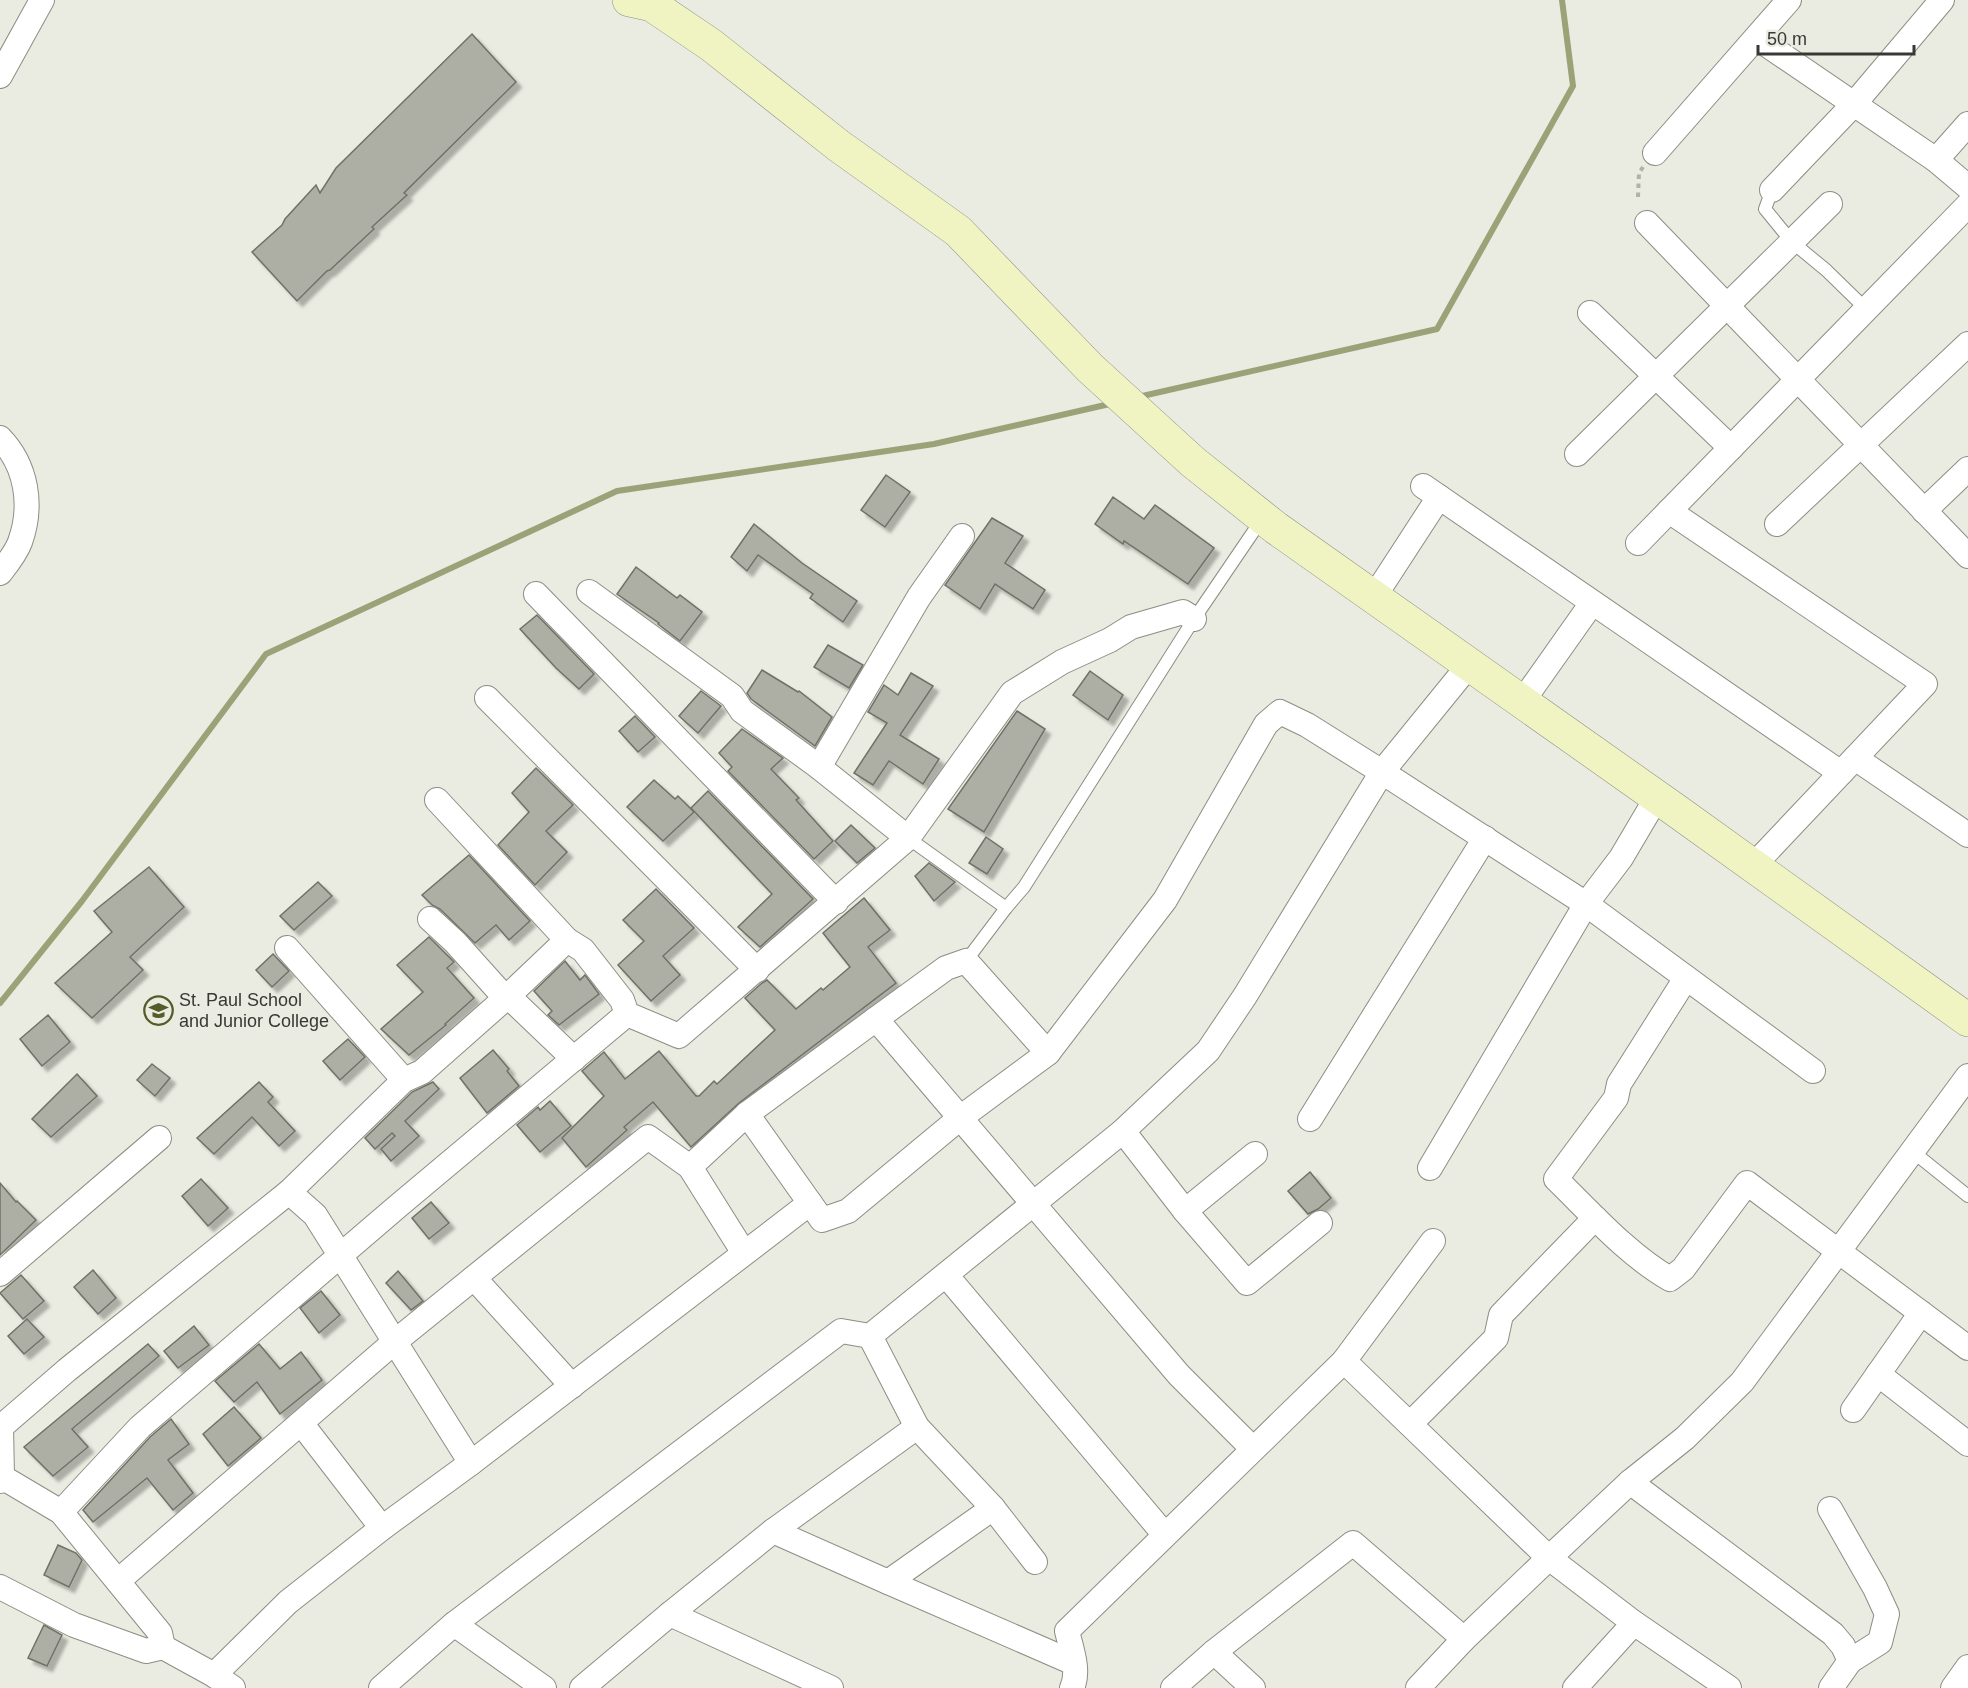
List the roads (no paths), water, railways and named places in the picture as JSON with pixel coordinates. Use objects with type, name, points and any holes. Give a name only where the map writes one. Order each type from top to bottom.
[{"type":"street","points":[[0,76],[42,0]]},
{"type":"street","points":[[1772,190],[1854,104],[1942,0]]},
{"type":"street","points":[[646,2],[711,45],[839,146],[958,231],[1090,368],[1194,462],[1263,518],[1968,1020]]},
{"type":"street","points":[[1655,153],[1756,39],[1777,4]]},
{"type":"street","points":[[1756,39],[1936,160],[1968,187]]},
{"type":"street","points":[[1936,160],[1968,124]]},
{"type":"street","points":[[1576,454],[1830,204]]},
{"type":"street","points":[[1638,543],[1968,205]]},
{"type":"street","points":[[1647,223],[1968,556]]},
{"type":"street","points":[[1590,313],[1731,448]]},
{"type":"street","points":[[1777,524],[1968,344]]},
{"type":"street","points":[[0,438],[14,458],[26,484],[27,506],[19,544],[0,573]]},
{"type":"street","points":[[1924,511],[1968,469]]},
{"type":"street","points":[[1374,597],[1431,491],[1592,603],[1848,766],[1968,835]]},
{"type":"street","points":[[1669,511],[1925,684],[1753,866]]},
{"type":"street","points":[[819,767],[919,597],[962,536]]},
{"type":"street","points":[[589,592],[732,696],[742,711],[819,767],[908,838]]},
{"type":"street","points":[[536,594],[836,902]]},
{"type":"street","points":[[1522,702],[1592,603]]},
{"type":"street","points":[[437,800],[567,940],[583,950],[622,1000],[627,1014],[679,1036],[908,838],[1012,693],[1062,662],[1143,622],[1183,612],[1194,620]]},
{"type":"street","points":[[381,1688],[454,1624],[841,1331],[870,1336],[1123,1131],[1208,1051],[1245,996],[1382,772],[1469,665]]},
{"type":"street","points":[[487,698],[757,970]]},
{"type":"street","points":[[747,1114],[822,1220],[848,1211],[960,1118],[1048,1053],[1165,900],[1266,724],[1280,712],[1382,772],[1586,904],[1814,1071]]},
{"type":"street","points":[[1430,1168],[1586,904],[1621,858],[1657,797]]},
{"type":"street","points":[[1310,1119],[1485,838]]},
{"type":"street","points":[[430,919],[500,990],[574,1059]]},
{"type":"street","points":[[163,1647],[160,1633],[61,1512],[1,1468],[0,1427],[289,1192],[404,1080],[422,1072],[567,940]]},
{"type":"street","points":[[287,948],[404,1080]]},
{"type":"street","points":[[690,1167],[747,1114],[946,968],[966,961],[1048,1053]]},
{"type":"street","points":[[1686,978],[1619,1084],[1616,1098],[1556,1179],[1652,1269],[1670,1279],[1683,1269],[1747,1183],[1968,1348]]},
{"type":"street","points":[[61,1512],[140,1428],[398,1206],[627,1014]]},
{"type":"street","points":[[876,1019],[1179,1375],[1253,1449]]},
{"type":"street","points":[[1418,1688],[1549,1558],[1630,1482],[1685,1438],[1742,1382],[1968,1076]]},
{"type":"street","points":[[1123,1131],[1185,1211],[1247,1283],[1320,1223]]},
{"type":"street","points":[[118,1581],[395,1342],[648,1137],[690,1167],[744,1253]]},
{"type":"street","points":[[0,1274],[159,1138]]},
{"type":"street","points":[[1185,1211],[1255,1154]]},
{"type":"street","points":[[289,1192],[315,1215],[471,1463]]},
{"type":"street","points":[[0,1587],[74,1625],[146,1650],[163,1647],[224,1682],[288,1602],[810,1203]]},
{"type":"street","points":[[1410,1424],[1496,1338],[1501,1315],[1595,1218]]},
{"type":"street","points":[[1076,1680],[1067,1631],[1344,1361],[1433,1241]]},
{"type":"street","points":[[946,1275],[1165,1535]]},
{"type":"street","points":[[474,1278],[572,1386]]},
{"type":"street","points":[[1852,1410],[1921,1313]]},
{"type":"street","points":[[870,1336],[917,1427],[993,1508],[1035,1562]]},
{"type":"street","points":[[1344,1361],[1549,1558],[1634,1623],[1729,1688]]},
{"type":"street","points":[[1878,1374],[1968,1444]]},
{"type":"street","points":[[301,1423],[382,1528]]},
{"type":"street","points":[[582,1688],[773,1532],[917,1427]]},
{"type":"street","points":[[1630,1482],[1833,1634],[1844,1646],[1850,1661]]},
{"type":"street","points":[[888,1582],[993,1508]]},
{"type":"street","points":[[1830,1509],[1875,1588],[1887,1614],[1880,1642],[1850,1661],[1831,1688]]},
{"type":"street","points":[[773,1532],[888,1582],[1076,1680]]},
{"type":"street","points":[[1173,1688],[1353,1543],[1464,1640]]},
{"type":"street","points":[[670,1614],[831,1688]]},
{"type":"street","points":[[1575,1688],[1634,1623]]},
{"type":"street","points":[[454,1624],[544,1688]]},
{"type":"street","points":[[1215,1652],[1253,1688]]},
{"type":"lane","points":[[1772,190],[1765,210],[1792,242],[1826,270],[1866,309]]},
{"type":"lane","points":[[966,961],[1024,887],[1194,620],[1263,518]]},
{"type":"lane","points":[[908,838],[1006,908]]},
{"type":"lane","points":[[1912,1151],[1968,1196]]},
{"type":"waterway","points":[[1138,397],[1437,329],[1573,86],[1562,0]]},
{"type":"waterway","points":[[0,1003],[82,901],[266,654],[617,491],[934,444],[1114,403]]},
{"type":"place","name":"St. Paul School and Junior College","points":[[158,1010]]}]
